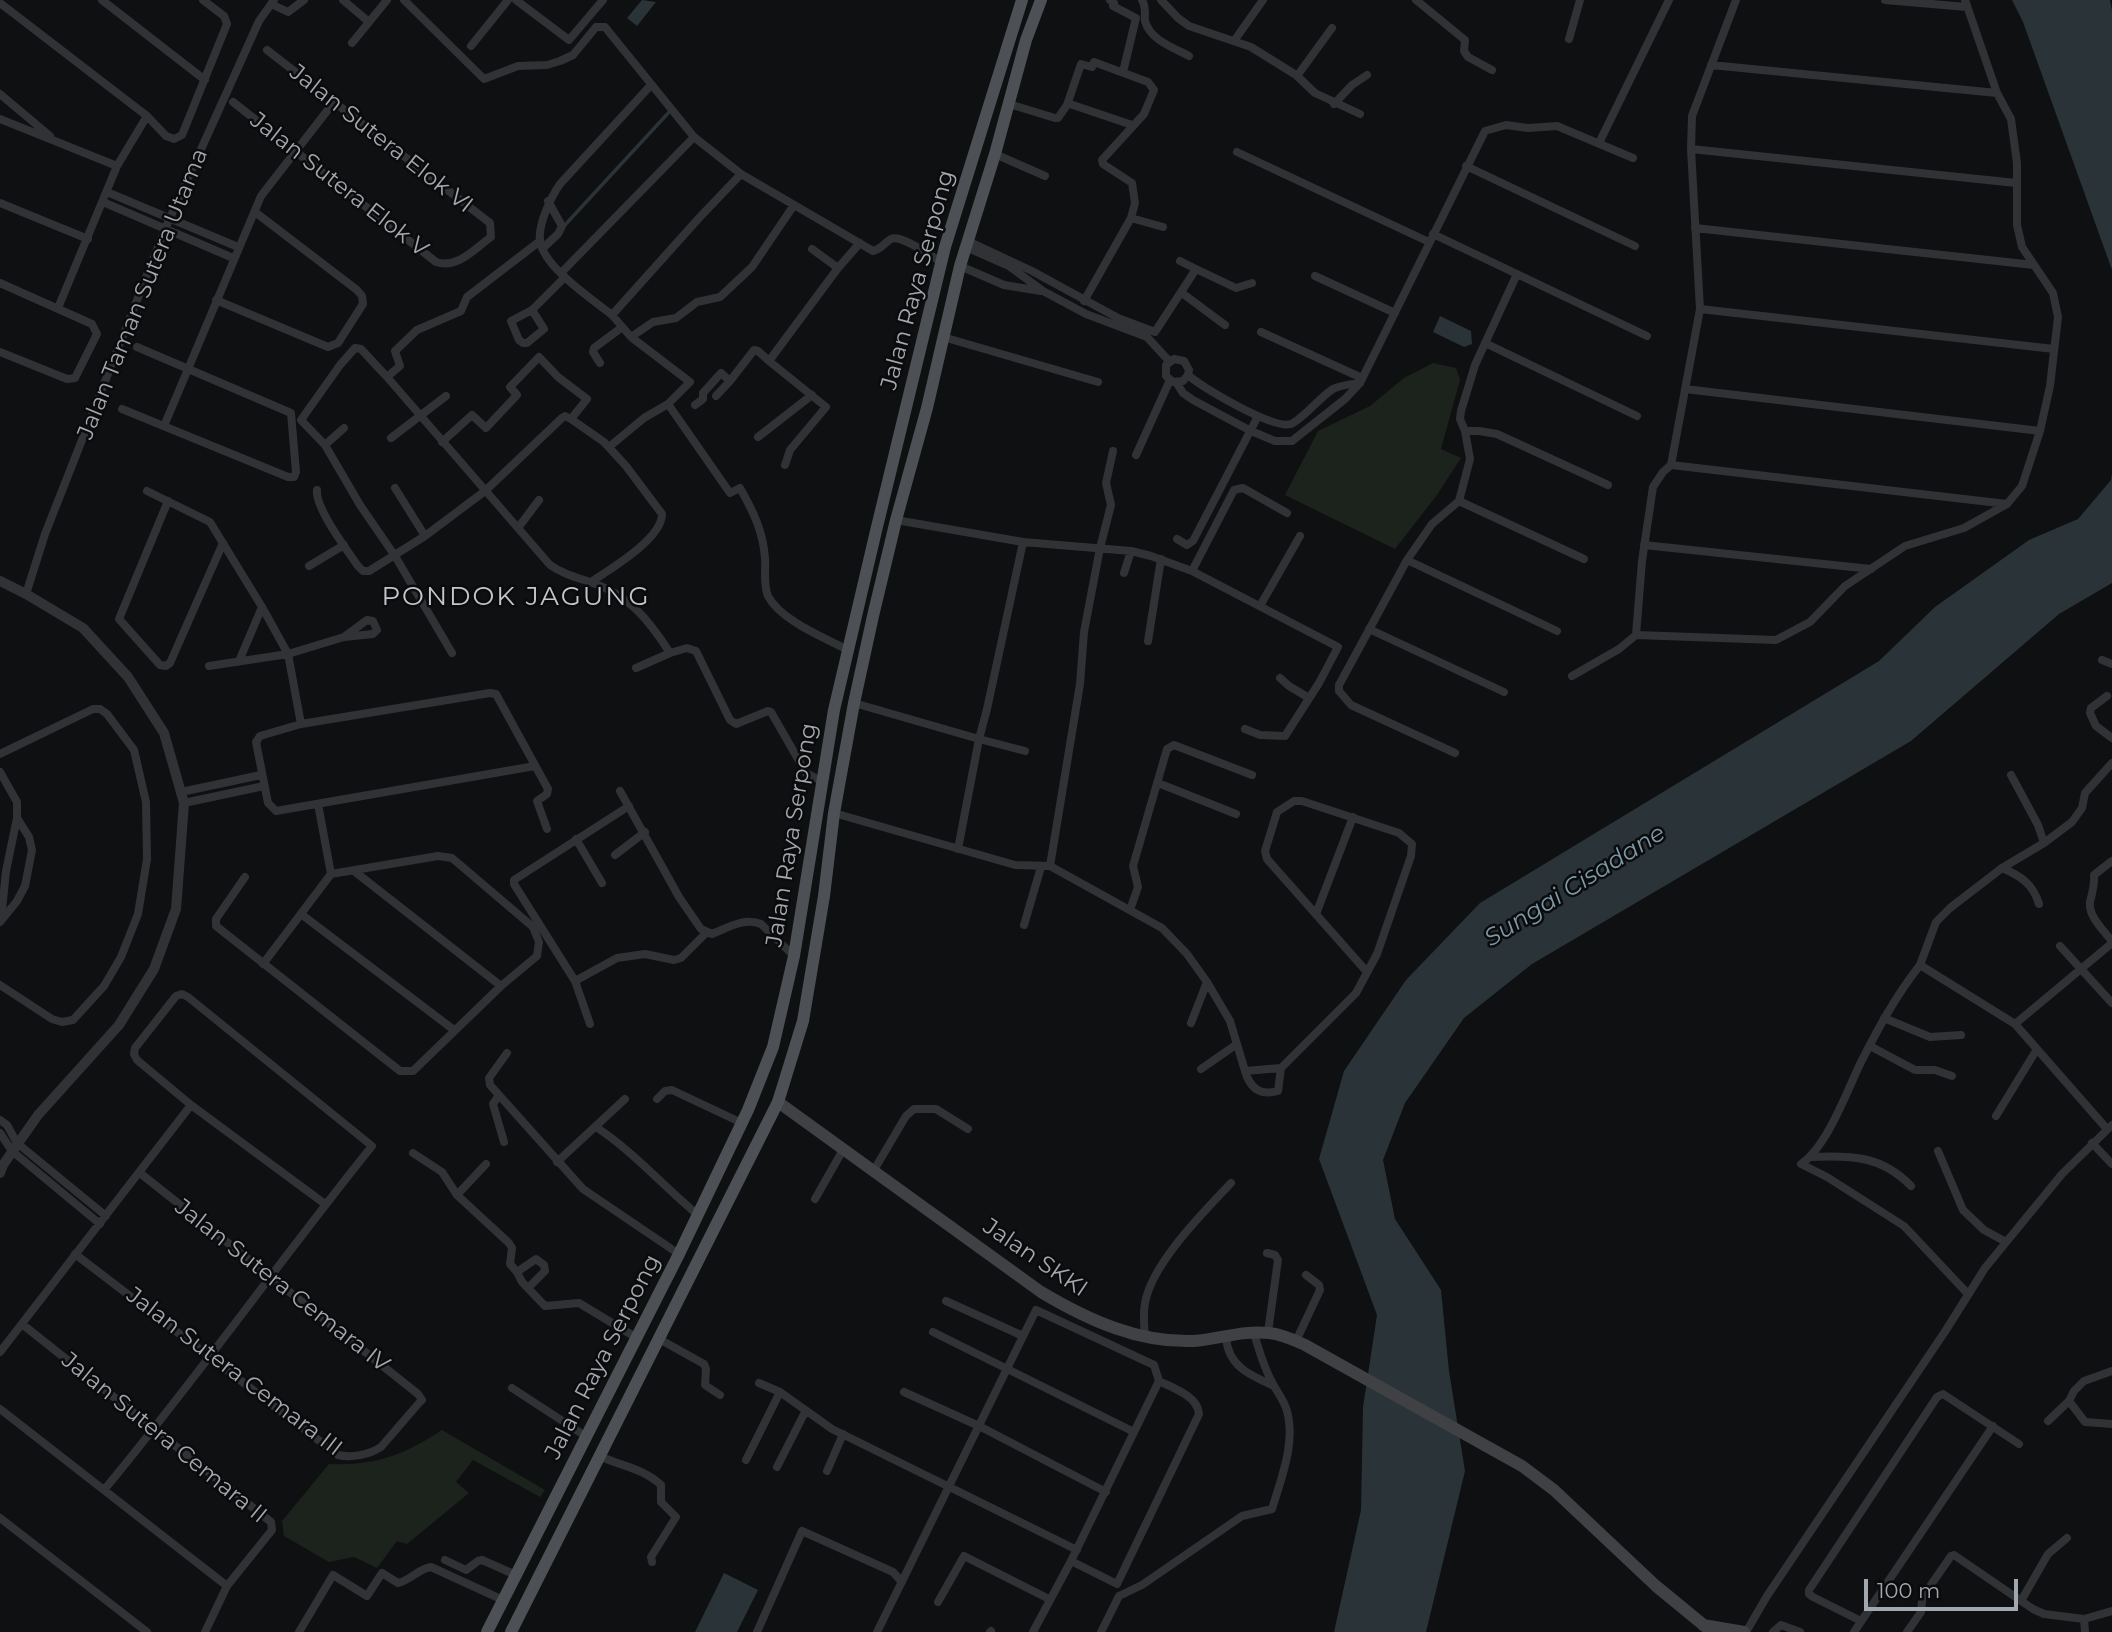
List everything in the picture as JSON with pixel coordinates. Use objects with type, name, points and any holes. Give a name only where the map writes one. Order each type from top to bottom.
[{"type":"main road","name":"Jalan Raya Serpong","points":[[487,1632],[679,1254],[742,1124],[773,1047],[794,956],[821,781],[848,650],[941,262],[1022,0]]},
{"type":"main road","name":"Jalan Raya Serpong","points":[[511,1632],[778,1102],[803,1021],[834,813],[854,703],[896,520],[927,408],[960,266],[995,154],[1026,40],[1041,0]]},
{"type":"main road","points":[[960,198],[979,205]]},
{"type":"main road","points":[[798,934],[816,940]]},
{"type":"main road","name":"Jalan SKKI","points":[[778,1102],[1041,1292],[1101,1324],[1145,1336],[1194,1340],[1268,1332],[1301,1343],[1522,1466],[1554,1490],[1656,1586],[1707,1628]]},
{"type":"main road","points":[[1707,1628],[1745,1632]]},
{"type":"street","points":[[102,0],[205,80]]},
{"type":"street","points":[[0,3],[174,139],[182,135],[227,24],[224,16],[204,0]]},
{"type":"street","points":[[273,2],[288,12],[304,0]]},
{"type":"street","points":[[343,0],[369,22]]},
{"type":"street","points":[[352,43],[387,0]]},
{"type":"street","points":[[404,0],[484,79],[518,66],[547,65],[560,61],[573,55],[600,26],[605,27],[695,137],[741,174],[875,251],[891,240],[900,238],[941,262]]},
{"type":"street","points":[[471,46],[508,0]]},
{"type":"street","points":[[516,0],[569,40],[603,0]]},
{"type":"street","points":[[1110,0],[1114,3],[1113,6],[1136,18],[1123,72]]},
{"type":"street","points":[[1142,0],[1145,6],[1144,19],[1150,32],[1189,56]]},
{"type":"street","points":[[1161,0],[1189,26],[1251,47],[1297,76],[1311,91],[1360,114]]},
{"type":"street","points":[[1234,41],[1264,0]]},
{"type":"street","points":[[1416,0],[1465,40],[1464,51],[1468,57],[1492,70]]},
{"type":"street","points":[[1569,39],[1580,0]]},
{"type":"street","points":[[1599,143],[1669,0]]},
{"type":"street","points":[[1636,635],[1644,545],[1653,487],[1656,480],[1671,466],[1700,309],[1691,149],[1692,116],[1736,0]]},
{"type":"street","points":[[1572,677],[1619,649],[1636,635],[1776,640],[1810,622],[1844,586],[1905,547],[1964,528],[2007,504],[2022,486],[2040,431],[2050,386],[2058,317],[2053,293],[2022,247],[2017,225],[2017,163],[2011,118],[1997,93],[1966,4],[1885,0]]},
{"type":"street","name":"Jalan Taman Sutera Utama","points":[[26,594],[46,534],[165,229],[258,22],[273,2]]},
{"type":"street","points":[[1297,76],[1332,28]]},
{"type":"street","name":"Jalan Sutera Elok VI","points":[[267,50],[490,223],[491,237],[455,263],[446,265]]},
{"type":"street","points":[[1009,104],[1058,118],[1067,105],[1081,64],[1092,67],[1094,62],[1148,82],[1154,90],[1144,114],[1102,160],[1103,164],[1132,183],[1135,203],[1131,218],[1084,301]]},
{"type":"street","points":[[1712,65],[1997,93]]},
{"type":"street","points":[[1334,104],[1352,85],[1367,75]]},
{"type":"street","points":[[609,447],[644,418],[667,404],[690,382],[631,337],[612,315],[563,275],[552,264],[541,245],[548,201],[560,184],[651,85]]},
{"type":"street","points":[[0,94],[55,140]]},
{"type":"street","name":"Jalan Sutera Elok V","points":[[233,102],[436,262],[446,265]]},
{"type":"street","points":[[164,426],[233,258],[268,184],[334,102]]},
{"type":"street","points":[[1067,105],[1079,106],[1132,125]]},
{"type":"street","points":[[58,308],[117,166],[147,117]]},
{"type":"street","points":[[0,119],[117,166]]},
{"type":"street","points":[[1361,380],[1334,388],[1290,424],[1281,425],[1209,392],[1188,375],[1184,361],[1170,361],[1165,371],[1182,393],[1193,400],[1275,441],[1292,441],[1345,399],[1361,380],[1485,131],[1493,127],[1557,126],[1633,158]]},
{"type":"street","points":[[532,310],[544,329],[527,343],[523,343],[511,321],[532,310],[695,137]]},
{"type":"street","points":[[1691,149],[2017,183]]},
{"type":"street","points":[[1237,152],[1517,274],[1647,336]]},
{"type":"street","points":[[995,154],[1045,176]]},
{"type":"street","points":[[1466,166],[1635,246]]},
{"type":"street","points":[[612,315],[741,174]]},
{"type":"street","points":[[107,192],[238,247]]},
{"type":"street","points":[[387,377],[400,366],[395,351],[413,333],[461,311],[467,297],[558,234],[562,226],[548,201]]},
{"type":"street","points":[[103,202],[233,258]]},
{"type":"street","points":[[0,203],[88,239]]},
{"type":"street","points":[[631,337],[653,322],[676,318],[697,302],[720,297],[752,267],[794,205]]},
{"type":"street","points":[[216,300],[325,346],[338,343],[363,304],[362,296],[255,212]]},
{"type":"street","points":[[1131,218],[1163,228]]},
{"type":"street","points":[[1695,228],[2034,265]]},
{"type":"street","points":[[769,361],[838,268],[860,243]]},
{"type":"street","points":[[967,244],[1009,266],[1044,291],[1111,325],[1147,337],[1170,361]]},
{"type":"street","points":[[967,244],[1032,271],[1118,318],[1155,332],[1196,269]]},
{"type":"street","points":[[811,249],[838,268]]},
{"type":"street","points":[[1180,261],[1236,288],[1252,283]]},
{"type":"street","points":[[960,266],[1004,285],[1044,291]]},
{"type":"street","points":[[1455,753],[1351,705],[1339,691],[1339,685],[1407,560],[1432,524],[1459,501],[1470,459],[1460,419],[1461,411],[1475,365],[1517,274]]},
{"type":"street","points":[[1315,276],[1395,313]]},
{"type":"street","points":[[0,283],[92,324],[97,334],[75,378],[67,379],[0,352]]},
{"type":"street","points":[[1182,293],[1225,325]]},
{"type":"street","points":[[1700,309],[2054,349]]},
{"type":"street","points":[[600,363],[593,352],[594,348],[621,328]]},
{"type":"street","points":[[1261,332],[1361,380]]},
{"type":"street","points":[[943,337],[1098,382]]},
{"type":"street","points":[[1485,344],[1637,416]]},
{"type":"street","points":[[122,409],[288,477],[294,477],[296,472],[291,413],[137,347]]},
{"type":"street","points":[[452,653],[325,445],[301,420],[355,348],[361,349],[387,377],[550,565],[569,576],[619,594],[633,604],[654,628],[670,653]]},
{"type":"street","points":[[716,396],[754,350],[826,407],[790,450],[785,465]]},
{"type":"street","points":[[442,442],[472,415],[486,428],[517,395],[510,387],[539,357],[558,377],[587,399],[571,419]]},
{"type":"street","points":[[695,405],[703,399],[703,393],[721,373],[730,381]]},
{"type":"street","points":[[1173,381],[1183,381],[1188,375]]},
{"type":"street","points":[[1136,456],[1173,381]]},
{"type":"street","points":[[1685,389],[2040,431]]},
{"type":"street","points":[[758,437],[812,395]]},
{"type":"street","points":[[391,438],[446,396]]},
{"type":"street","points":[[667,404],[730,493],[740,488],[750,505],[763,542],[768,595],[792,620],[848,650]]},
{"type":"street","points":[[317,490],[316,496],[323,511],[344,545],[358,566],[363,571],[369,571],[425,536],[485,491],[565,416],[609,447],[662,514],[662,521],[631,556],[591,582]]},
{"type":"street","points":[[1177,539],[1187,545],[1193,541],[1258,416]]},
{"type":"street","points":[[325,445],[344,428]]},
{"type":"street","points":[[1465,431],[1479,430],[1497,434],[1608,485]]},
{"type":"street","points":[[1024,925],[1046,867],[1080,684],[1084,632],[1111,505],[1106,483],[1113,451]]},
{"type":"street","points":[[1671,466],[2007,504]]},
{"type":"street","points":[[395,488],[425,536]]},
{"type":"street","points":[[1192,571],[1234,490],[1243,488],[1287,513]]},
{"type":"street","points":[[147,491],[206,518],[223,543],[288,654],[301,724]]},
{"type":"street","points":[[519,528],[539,500]]},
{"type":"street","points":[[168,501],[119,619],[160,665],[166,666],[170,663],[223,543]]},
{"type":"street","points":[[1459,501],[1584,559]]},
{"type":"street","points":[[896,520],[1023,542],[1131,551],[1161,559],[1192,571],[1338,647],[1285,736],[1260,735],[1245,729]]},
{"type":"street","points":[[1260,606],[1300,536]]},
{"type":"street","points":[[958,849],[979,739],[1023,542]]},
{"type":"street","points":[[309,566],[344,545]]},
{"type":"street","points":[[1644,545],[1871,569]]},
{"type":"street","points":[[1124,573],[1131,551]]},
{"type":"street","points":[[1148,641],[1161,559]]},
{"type":"street","points":[[1407,560],[1557,631]]},
{"type":"street","points":[[0,582],[26,594],[83,628],[128,677],[164,733],[184,803],[176,909],[154,969],[119,1025],[38,1115],[14,1147],[0,1173]]},
{"type":"street","points":[[239,661],[262,607]]},
{"type":"street","points":[[1369,629],[1504,692]]},
{"type":"street","points":[[209,666],[288,654],[345,637]]},
{"type":"street","points":[[636,668],[687,648],[696,651],[733,723],[737,724],[768,711],[774,715],[806,773],[821,781]]},
{"type":"street","points":[[2102,660],[2112,664]]},
{"type":"street","points":[[1280,678],[1309,698]]},
{"type":"street","points":[[535,766],[276,811],[268,803],[261,775],[257,739],[301,724],[496,694],[548,789],[547,794],[537,801],[547,829]]},
{"type":"street","points":[[2107,696],[2091,708],[2090,713],[2096,726],[2112,738]]},
{"type":"street","points":[[854,703],[1025,751]]},
{"type":"street","points":[[0,754],[93,709],[100,709],[107,714],[134,750],[146,802],[147,859],[138,914],[121,957],[104,986],[73,1020],[62,1023],[52,1019],[0,985]]},
{"type":"street","points":[[1130,910],[1138,887],[1133,866],[1167,749],[1174,746],[1252,775]]},
{"type":"street","points":[[1968,1294],[1903,1226],[1827,1177],[1801,1164],[1811,1157],[1838,1111],[1895,997],[1920,965],[1936,922],[2002,868],[2044,843],[2072,822],[2082,808],[2085,793],[2112,764]]},
{"type":"street","points":[[0,772],[16,802],[17,818],[6,871],[1,921]]},
{"type":"street","points":[[181,792],[261,775]]},
{"type":"street","points":[[2011,775],[2038,825],[2044,843]]},
{"type":"street","points":[[1158,783],[1236,814]]},
{"type":"street","points":[[184,803],[264,786]]},
{"type":"street","points":[[620,791],[679,897],[706,933],[712,934],[739,923],[755,921],[761,923],[794,956]]},
{"type":"street","points":[[1245,1071],[1281,1068],[1356,993],[1377,954],[1411,856],[1412,844],[1399,833],[1298,801],[1289,803],[1277,812],[1265,851],[1267,859],[1367,972]]},
{"type":"street","points":[[318,804],[331,874]]},
{"type":"street","points":[[590,1024],[575,981],[514,884],[516,878],[629,806]]},
{"type":"street","points":[[834,813],[1015,864],[1046,867],[1162,928],[1175,940],[1207,982],[1230,1021],[1250,1085],[1272,1093],[1278,1091],[1281,1068]]},
{"type":"street","points":[[1316,914],[1353,817]]},
{"type":"street","points":[[1,921],[25,886],[32,850],[29,837],[17,818]]},
{"type":"street","points":[[615,855],[645,832]]},
{"type":"street","points":[[576,839],[603,883]]},
{"type":"street","points":[[244,877],[215,922],[216,926],[263,964],[400,1071],[407,1073],[412,1072],[500,986],[537,956],[539,942],[533,927],[452,858],[438,856],[331,874],[263,964]]},
{"type":"street","points":[[2015,1024],[2112,942],[2094,917],[2090,905],[2095,885],[2094,875],[2112,861]]},
{"type":"street","points":[[2002,868],[2029,883],[2039,904]]},
{"type":"street","points":[[354,871],[500,986]]},
{"type":"street","points":[[301,914],[454,1030]]},
{"type":"street","points":[[575,981],[617,958],[645,954],[674,960],[681,958],[706,933]]},
{"type":"street","points":[[2060,946],[2112,1003]]},
{"type":"street","points":[[1745,1632],[1968,1294],[2025,1216],[2110,1127],[2015,1024],[1920,965]]},
{"type":"street","points":[[1191,1023],[1207,982]]},
{"type":"street","points":[[104,1490],[155,1428],[372,1146],[182,994],[176,996],[135,1048],[137,1060],[191,1105],[325,1204]]},
{"type":"street","points":[[1884,1018],[1930,1037],[1961,1035]]},
{"type":"street","points":[[1202,1069],[1237,1044]]},
{"type":"street","points":[[1870,1046],[1915,1070],[1933,1069],[1952,1076]]},
{"type":"street","points":[[1996,1116],[2037,1049]]},
{"type":"street","points":[[507,1053],[489,1078],[490,1086],[583,1189],[679,1254]]},
{"type":"street","points":[[657,1099],[665,1091],[672,1090],[742,1124]]},
{"type":"street","points":[[499,1095],[493,1104],[504,1142]]},
{"type":"street","points":[[557,1162],[625,1100]]},
{"type":"street","points":[[0,1352],[191,1105]]},
{"type":"street","points":[[874,1170],[906,1116],[914,1109],[936,1109],[968,1129]]},
{"type":"street","points":[[3,1123],[14,1147]]},
{"type":"street","points":[[596,1127],[650,1169],[669,1192],[698,1215]]},
{"type":"street","points":[[0,1133],[103,1220]]},
{"type":"street","points":[[2092,1143],[2112,1164]]},
{"type":"street","points":[[815,1199],[844,1148]]},
{"type":"street","points":[[1938,1151],[1963,1210],[1984,1230],[2006,1242]]},
{"type":"street","points":[[413,1153],[442,1172],[457,1195],[509,1243],[512,1248],[510,1264],[545,1306],[579,1303],[637,1338]]},
{"type":"street","points":[[1811,1157],[1841,1156],[1878,1161],[1900,1174],[1911,1186]]},
{"type":"street","points":[[457,1195],[486,1164]]},
{"type":"street","name":"Jalan Sutera Cemara IV","points":[[140,1173],[418,1394],[422,1400]]},
{"type":"street","points":[[1145,1336],[1144,1305],[1153,1280],[1171,1251],[1231,1183]]},
{"type":"street","points":[[1266,1253],[1275,1255],[1278,1260],[1268,1332]]},
{"type":"street","name":"Jalan Sutera Cemara III","points":[[75,1254],[338,1455],[347,1457],[381,1447],[422,1400]]},
{"type":"street","points":[[517,1272],[536,1259],[544,1265],[545,1271],[528,1288]]},
{"type":"street","points":[[1301,1343],[1320,1290],[1319,1285],[1306,1275]]},
{"type":"street","points":[[946,1301],[1023,1336]]},
{"type":"street","points":[[877,1632],[1033,1313],[1041,1310],[1154,1365],[1159,1381],[1072,1561],[1033,1632]]},
{"type":"street","name":"Jalan Sutera Cemara II","points":[[22,1324],[273,1525],[272,1530],[227,1586],[205,1632]]},
{"type":"street","points":[[933,1332],[1134,1432]]},
{"type":"street","points":[[1101,1632],[1119,1596],[1142,1585],[1242,1516],[1272,1509],[1287,1453],[1289,1434],[1286,1406],[1273,1386],[1259,1354],[1254,1333]]},
{"type":"street","points":[[1226,1337],[1228,1354],[1234,1361],[1273,1386]]},
{"type":"street","points":[[659,1339],[704,1364],[705,1385],[720,1395]]},
{"type":"street","points":[[2048,1421],[2069,1401],[2084,1381],[2112,1371]]},
{"type":"street","points":[[1072,1561],[1117,1584],[1123,1572],[1199,1414],[1196,1404],[1181,1392],[1159,1381]]},
{"type":"street","points":[[759,1383],[780,1392],[806,1412],[843,1434],[1077,1550]]},
{"type":"street","points":[[512,1388],[587,1437]]},
{"type":"street","points":[[746,1460],[780,1392]]},
{"type":"street","points":[[904,1392],[979,1426],[1106,1492]]},
{"type":"street","points":[[1861,1621],[1809,1594],[1809,1590],[1867,1500],[1941,1394],[2019,1444]]},
{"type":"street","points":[[2069,1401],[2085,1422],[2112,1424]]},
{"type":"street","points":[[0,1409],[227,1586]]},
{"type":"street","points":[[777,1466],[806,1412]]},
{"type":"street","points":[[1854,1632],[1993,1426]]},
{"type":"street","points":[[827,1471],[843,1434]]},
{"type":"street","points":[[599,1456],[621,1466],[640,1469],[661,1485],[661,1502],[676,1517],[651,1557],[652,1562]]},
{"type":"street","points":[[0,1518],[147,1632]]},
{"type":"street","points":[[757,1632],[802,1531],[892,1572],[902,1582]]},
{"type":"street","points":[[2021,1601],[2046,1558],[2067,1538]]},
{"type":"street","points":[[1907,1632],[1921,1612],[1926,1592],[1954,1555],[2044,1614],[2084,1619],[2112,1611]]},
{"type":"street","points":[[938,1602],[964,1556],[1049,1599]]},
{"type":"street","points":[[445,1560],[466,1570],[478,1560],[482,1560],[516,1575]]},
{"type":"street","points":[[299,1632],[333,1575],[367,1596],[382,1573],[398,1583],[407,1581],[414,1574],[431,1567],[503,1600]]},
{"type":"street","points":[[2084,1619],[2086,1632]]},
{"type":"street","points":[[1773,1632],[1781,1625],[1800,1632]]},
{"type":"shaded area","points":[[1433,363],[1456,368],[1460,380],[1441,449],[1461,458],[1437,495],[1395,549],[1285,495],[1318,431],[1370,406],[1404,378]]},
{"type":"shaded area","points":[[442,1430],[545,1490],[540,1497],[473,1460],[456,1482],[469,1493],[407,1544],[397,1541],[377,1568],[354,1557],[329,1562],[284,1536],[282,1521],[329,1464],[361,1463],[389,1457]]},
{"type":"water","points":[[642,0],[656,2],[637,26],[627,18]]},
{"type":"water","points":[[2012,0],[2110,0],[2112,270],[2023,22]]},
{"type":"water","points":[[1440,316],[1471,331],[1472,344],[1464,347],[1433,332]]},
{"type":"water","name":"Sungai Cisadane","points":[[2112,474],[2112,583],[2059,614],[1911,741],[1532,964],[1464,1018],[1405,1103],[1383,1160],[1395,1219],[1441,1290],[1449,1371],[1465,1471],[1426,1632],[1334,1632],[1361,1510],[1363,1407],[1377,1315],[1319,1159],[1344,1071],[1406,980],[1480,903],[1879,661],[1935,607],[2029,540],[2078,519],[2111,480]]},
{"type":"water","points":[[724,1573],[758,1590],[737,1632],[695,1632]]},
{"type":"waterway","points":[[564,226],[671,110]]},
{"type":"district","name":"PONDOK JAGUNG","points":[[516,597]]}]
